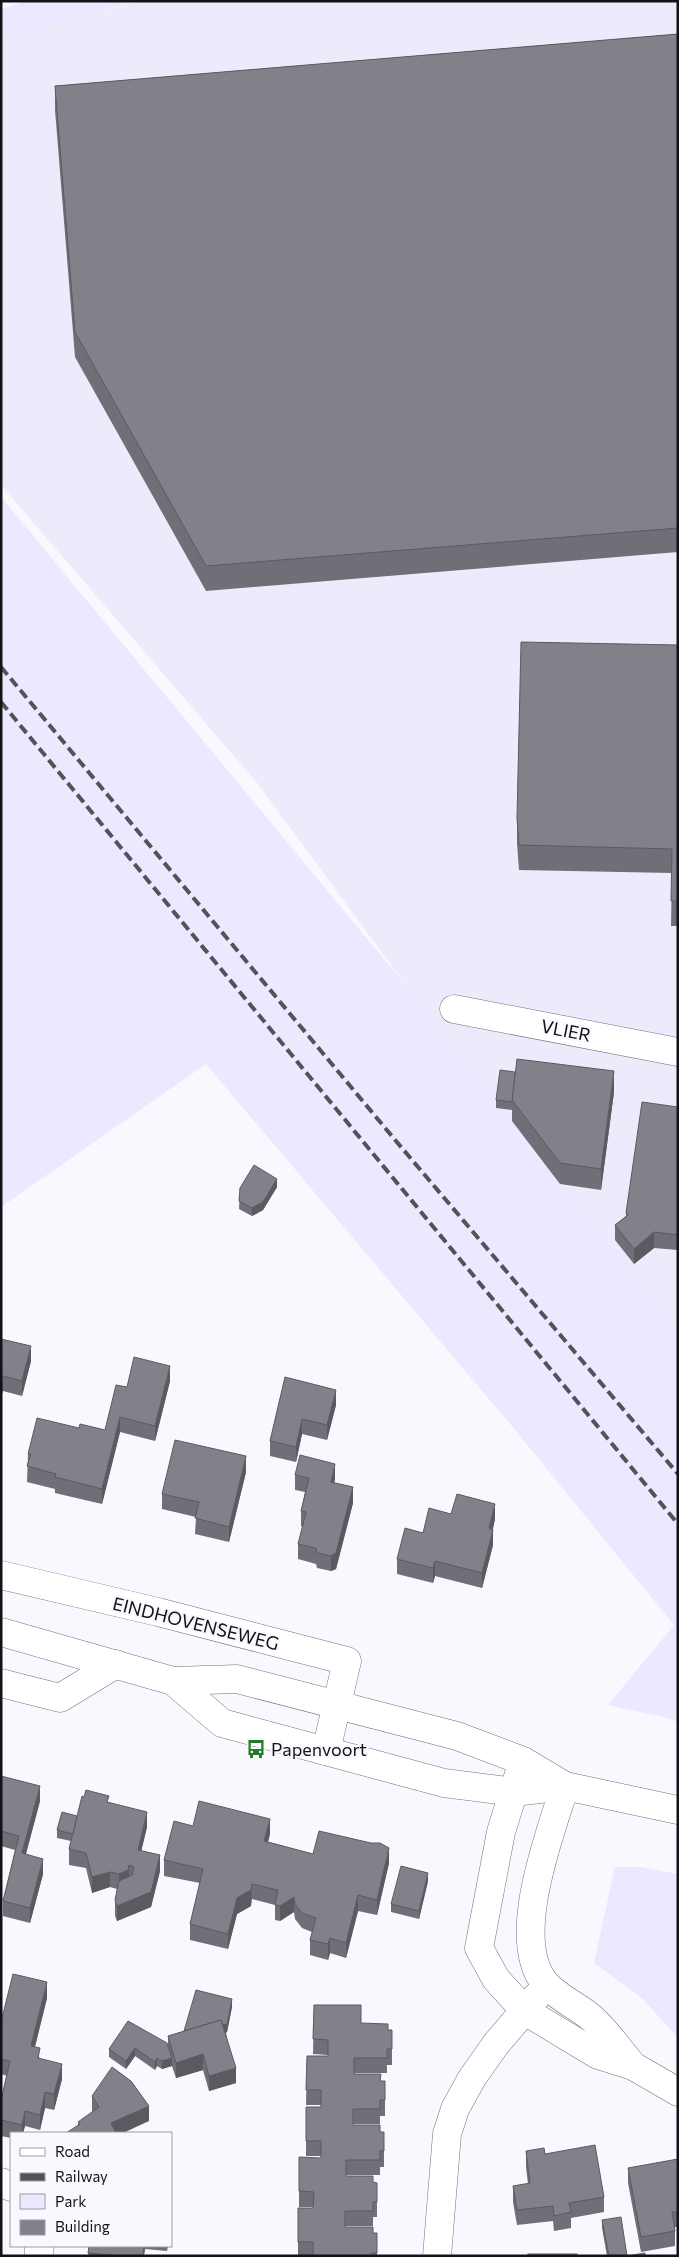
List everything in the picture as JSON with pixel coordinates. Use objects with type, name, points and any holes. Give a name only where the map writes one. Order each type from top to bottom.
[{"type":"street","name":"VLIER","points":[[454,1009],[678,1052]]},
{"type":"street","name":"EINDHOVENSEWEG","points":[[1,1575],[158,1612],[347,1661],[326,1751]]},
{"type":"street","points":[[1,1632],[173,1681],[237,1679],[457,1736],[523,1761],[565,1786]]},
{"type":"street","points":[[1,1683],[60,1698],[116,1664]]},
{"type":"street","points":[[173,1681],[222,1723],[444,1783],[514,1792],[565,1786],[678,1810]]},
{"type":"street","points":[[523,1761],[501,1832],[479,1948],[496,1979],[525,2011],[598,2055],[633,2066],[678,2092]]},
{"type":"street","points":[[565,1786],[540,1868],[529,1932],[534,1962],[545,1983],[590,2016],[633,2066]]},
{"type":"street","points":[[437,2256],[447,2134],[455,2109],[472,2078],[496,2044],[525,2011],[545,1983]]},
{"type":"shaded area","points":[[139,1],[678,1],[678,1344],[408,988],[258,784],[1,485],[1,36]]},
{"type":"green space","points":[[27,1],[135,1],[1,38],[1,9]]},
{"type":"green space","points":[[1,497],[408,988],[678,1328],[678,1722],[608,1705],[674,1625],[516,1431],[206,1064],[1,1207]]},
{"type":"green space","points":[[615,1867],[641,1867],[678,1874],[678,2038],[642,1998],[594,1963]]},
{"type":"building","points":[[678,34],[678,528],[206,566],[75,332],[55,86]]},
{"type":"building","points":[[521,642],[678,645],[678,901],[671,901],[672,849],[519,845],[517,818]]},
{"type":"building","points":[[517,1059],[614,1071],[601,1169],[560,1163],[512,1100]]},
{"type":"building","points":[[500,1070],[515,1072],[512,1102],[496,1100]]},
{"type":"building","points":[[642,1102],[678,1107],[678,1235],[654,1232],[634,1249],[615,1225],[628,1215],[626,1213]]},
{"type":"building","points":[[254,1165],[277,1179],[263,1202],[252,1208],[239,1201],[240,1188]]},
{"type":"building","points":[[1,1339],[31,1346],[22,1381],[3,1376],[1,1382]]},
{"type":"building","points":[[134,1357],[170,1366],[155,1426],[120,1417],[102,1489],[55,1477],[56,1474],[27,1466],[37,1418],[79,1428],[80,1424],[105,1430],[116,1385],[127,1387]]},
{"type":"building","points":[[285,1377],[336,1390],[327,1425],[302,1419],[296,1447],[270,1441]]},
{"type":"building","points":[[175,1440],[246,1456],[229,1527],[195,1518],[199,1502],[162,1494]]},
{"type":"building","points":[[300,1455],[335,1464],[331,1482],[353,1487],[336,1553],[331,1556],[317,1553],[316,1548],[298,1544],[306,1512],[301,1511],[309,1478],[295,1475]]},
{"type":"building","points":[[457,1494],[495,1504],[489,1528],[493,1530],[482,1573],[435,1561],[433,1568],[397,1559],[405,1528],[423,1533],[429,1508],[451,1514]]},
{"type":"building","points":[[1,1776],[40,1786],[22,1853],[43,1859],[30,1908],[3,1901],[19,1836],[1,1831]]},
{"type":"building","points":[[86,1790],[109,1796],[107,1802],[147,1812],[138,1850],[160,1855],[151,1892],[117,1906],[115,1900],[119,1881],[132,1875],[134,1867],[129,1865],[128,1870],[119,1874],[110,1872],[92,1877],[86,1853],[69,1849],[82,1796],[84,1797]]},
{"type":"building","points":[[199,1801],[270,1819],[264,1841],[313,1854],[319,1831],[371,1843],[380,1843],[389,1848],[377,1900],[358,1895],[346,1943],[330,1938],[328,1944],[310,1940],[316,1918],[302,1913],[295,1904],[294,1897],[280,1906],[275,1905],[278,1890],[252,1884],[251,1890],[237,1898],[228,1934],[190,1924],[203,1869],[164,1860],[174,1821],[193,1826]]},
{"type":"building","points":[[62,1812],[77,1816],[73,1834],[57,1830]]},
{"type":"building","points":[[401,1866],[428,1873],[419,1911],[391,1904]]},
{"type":"building","points":[[13,1974],[47,1982],[31,2046],[40,2048],[38,2058],[62,2064],[54,2094],[45,2092],[40,2115],[25,2111],[22,2125],[1,2120],[1,2100],[10,2061],[1,2059],[1,2022]]},
{"type":"building","points":[[196,1990],[232,1999],[227,2024],[223,2025],[221,2020],[184,2031]]},
{"type":"building","points":[[314,2005],[361,2005],[361,2023],[388,2024],[388,2030],[392,2030],[392,2049],[387,2049],[387,2058],[354,2058],[354,2074],[381,2074],[380,2081],[385,2081],[385,2100],[380,2100],[380,2109],[353,2109],[353,2125],[380,2125],[380,2132],[384,2132],[384,2151],[380,2151],[380,2160],[346,2160],[346,2176],[373,2176],[373,2182],[377,2183],[377,2202],[373,2202],[373,2211],[345,2211],[345,2227],[373,2227],[373,2233],[377,2233],[377,2253],[372,2253],[372,2256],[313,2256],[313,2242],[298,2242],[298,2208],[313,2208],[314,2192],[299,2191],[299,2157],[321,2158],[321,2141],[306,2141],[306,2107],[321,2107],[321,2090],[306,2090],[307,2056],[328,2056],[328,2040],[313,2039]]},
{"type":"building","points":[[221,2020],[236,2068],[209,2076],[203,2054],[176,2063],[168,2036]]},
{"type":"building","points":[[128,2021],[167,2043],[172,2058],[162,2061],[157,2058],[155,2062],[135,2048],[126,2061],[109,2049]]},
{"type":"building","points":[[112,2067],[131,2081],[149,2106],[111,2123],[116,2132],[68,2132],[99,2107],[92,2096]]},
{"type":"building","points":[[595,2145],[604,2197],[569,2203],[571,2212],[554,2216],[553,2206],[517,2210],[513,2186],[530,2183],[526,2151],[544,2148],[545,2154]]},
{"type":"building","points":[[678,2159],[678,2212],[672,2212],[675,2231],[641,2237],[628,2168]]},
{"type":"building","points":[[621,2217],[627,2256],[609,2256],[602,2220]]},
{"type":"building","points":[[89,2247],[144,2247],[143,2256],[88,2253]]},
{"type":"building","points":[[645,2253],[645,2256],[627,2256]]},
{"type":"building","points":[[528,2254],[577,2254],[577,2256],[528,2256]]},
{"type":"railway","points":[[1,667],[396,1141],[678,1474]]},
{"type":"railway","points":[[1,702],[678,1524]]},
{"type":"place","name":"Papenvoort","points":[[256,1749]]}]
